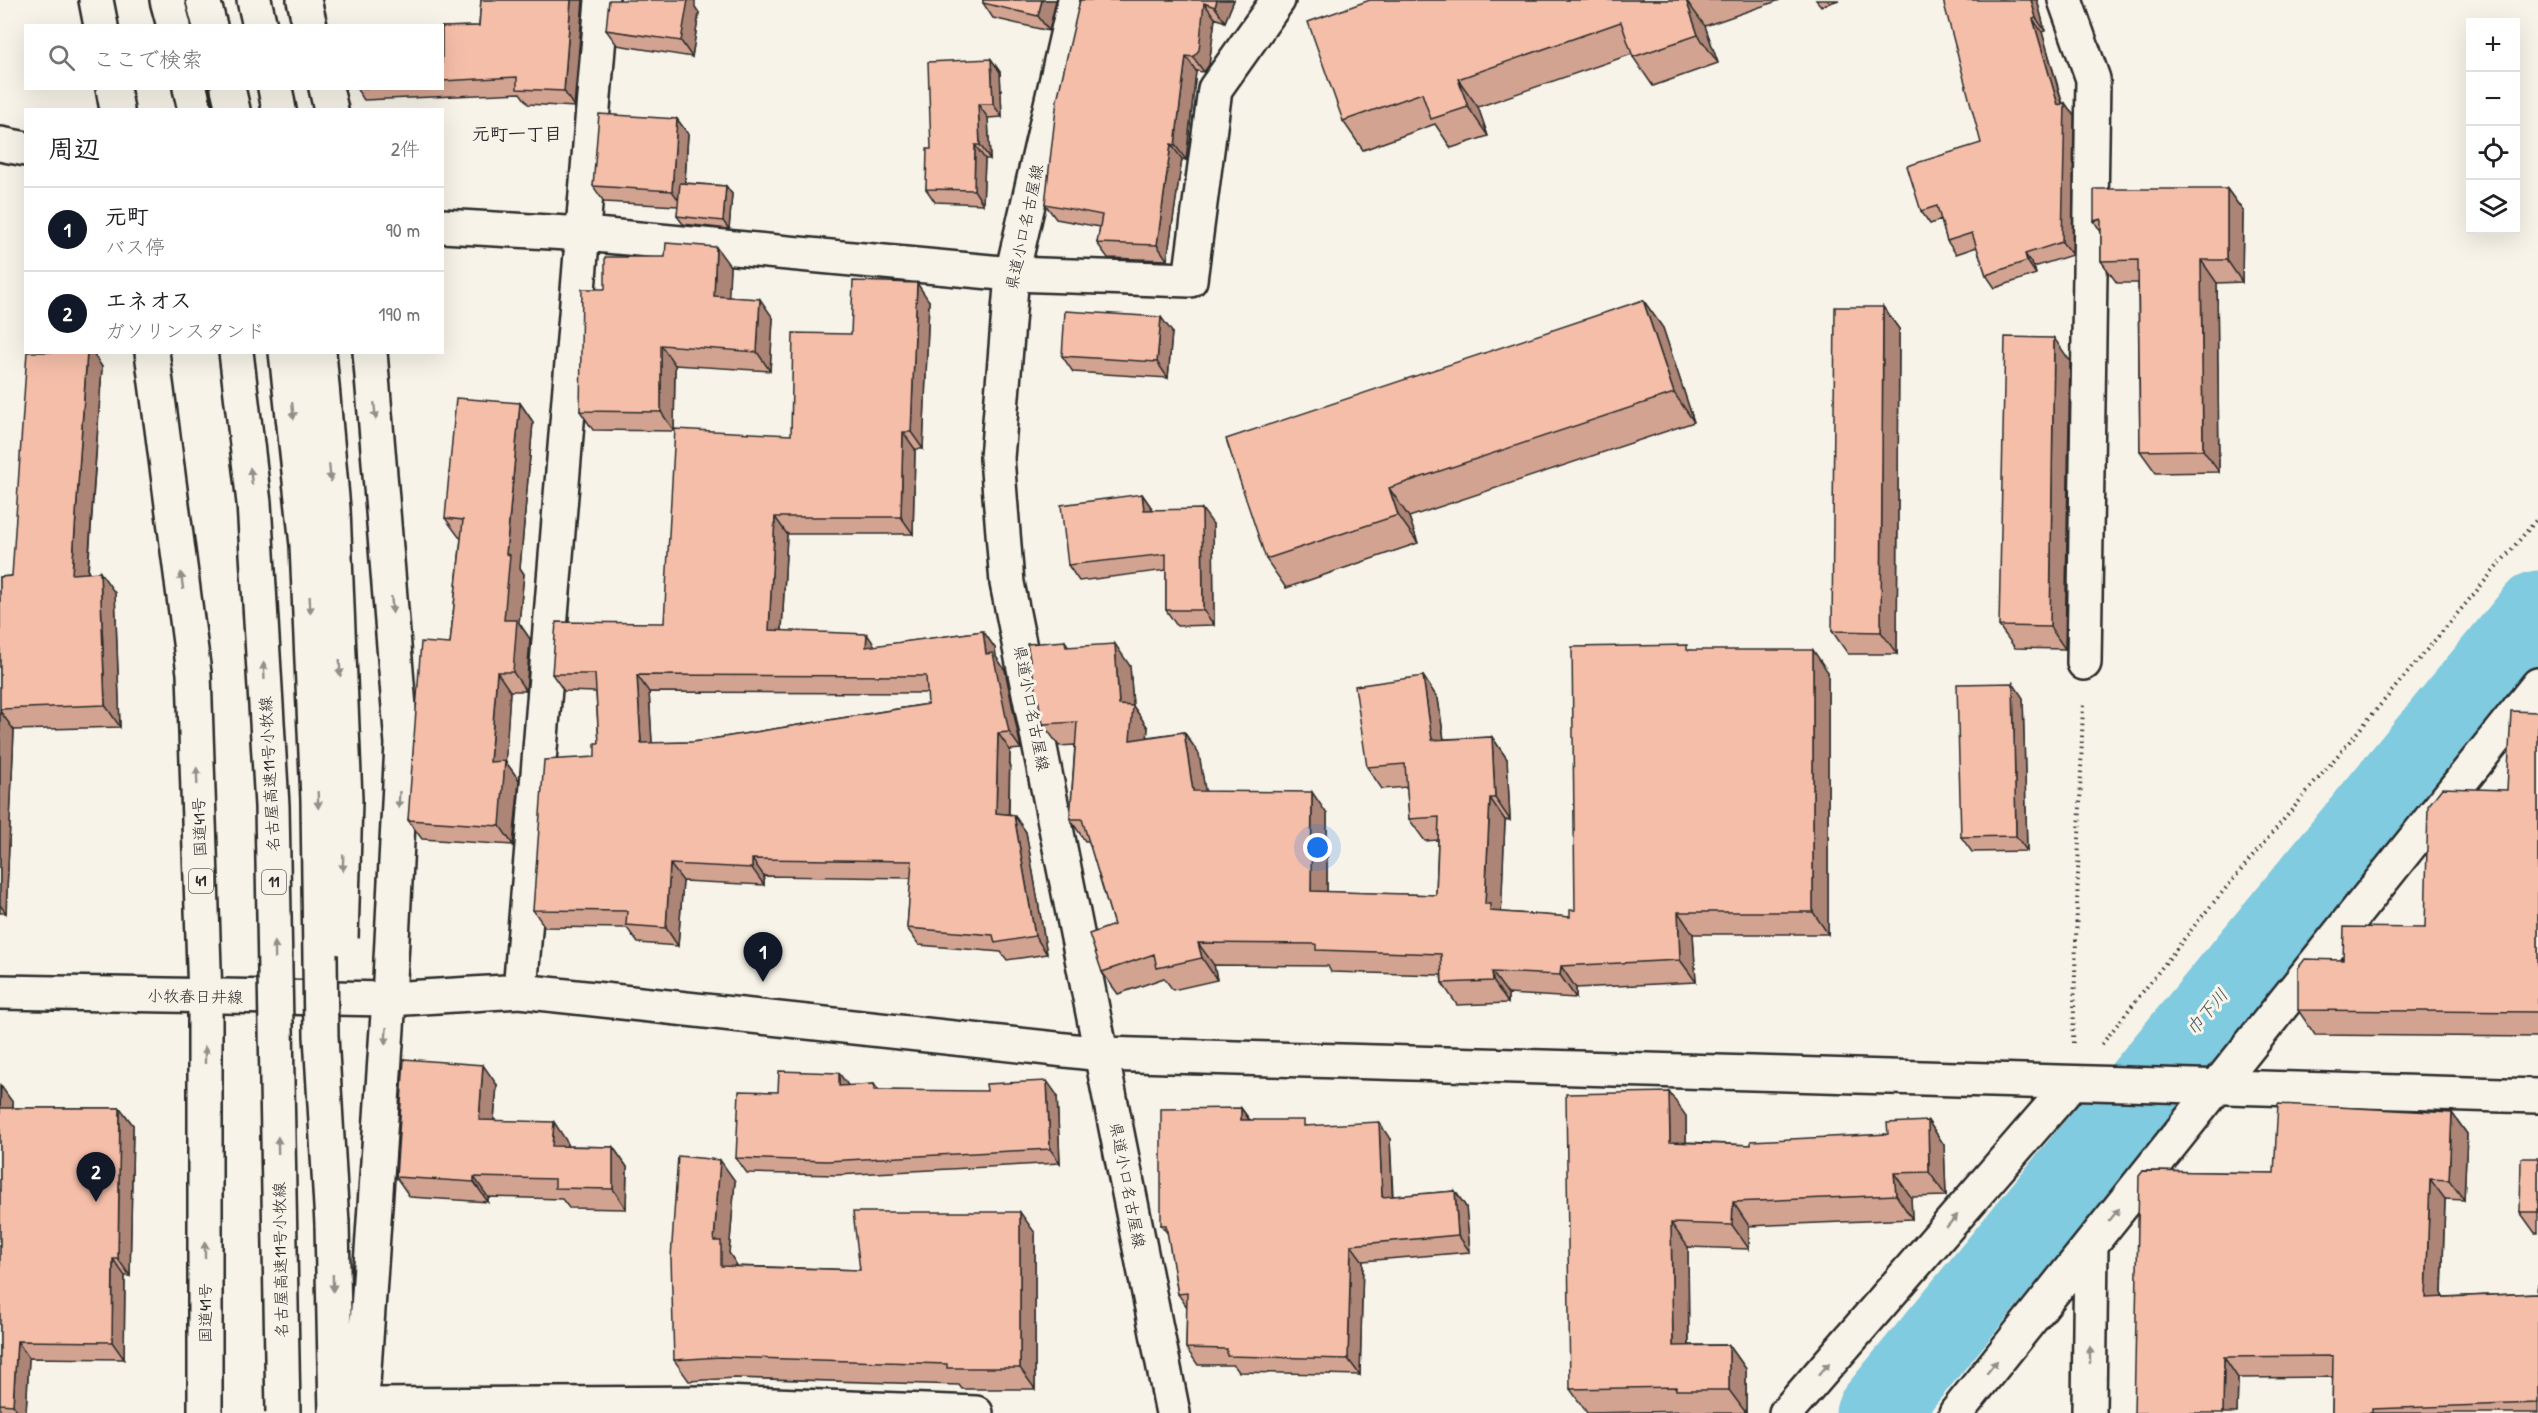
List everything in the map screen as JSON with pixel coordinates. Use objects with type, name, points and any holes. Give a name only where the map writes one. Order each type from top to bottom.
[{"type":"main road","points":[[96,0],[101,24]]},
{"type":"main road","points":[[167,0],[173,24]]},
{"type":"main road","points":[[203,0],[209,24]]},
{"type":"main road","points":[[254,0],[260,24]]},
{"type":"main road","points":[[304,0],[310,24]]},
{"type":"main road","points":[[520,991],[585,234],[602,0]]},
{"type":"main road","name":"県道小口名古屋線","points":[[1075,0],[1012,274],[997,458],[1007,583],[1173,1413]]},
{"type":"main road","points":[[444,226],[585,234],[1012,274],[1190,280],[1215,89],[1278,0]]},
{"type":"main road","points":[[2066,0],[2093,79],[2084,663]]},
{"type":"main road","points":[[113,90],[117,108]]},
{"type":"main road","points":[[190,90],[195,108]]},
{"type":"main road","points":[[228,90],[233,108]]},
{"type":"main road","points":[[275,90],[279,108]]},
{"type":"main road","points":[[326,90],[331,108]]},
{"type":"main road","points":[[0,144],[24,149]]},
{"type":"main road","name":"国道41号","points":[[152,354],[194,674],[205,997],[205,1413]]},
{"type":"main road","name":"名古屋高速11号小牧線","points":[[236,354],[254,503],[272,806],[283,1413]]},
{"type":"main road","points":[[286,354],[307,545],[318,800],[321,1036],[332,1224],[352,1410]]},
{"type":"main road","points":[[319,354],[333,509],[345,800],[332,1224]]},
{"type":"main road","points":[[352,1410],[389,999],[402,744],[370,354]]},
{"type":"main road","points":[[1956,1413],[2538,685]]},
{"type":"main road","name":"小牧春日井線","points":[[0,992],[389,999],[520,991],[1102,1054],[2538,1096]]},
{"type":"main road","points":[[1786,1413],[2072,1083]]},
{"type":"main road","points":[[2089,1413],[2091,1244]]},
{"type":"main road","points":[[352,1410],[723,1408],[976,1413]]},
{"type":"path","points":[[2072,1083],[2199,920],[2538,518]]},
{"type":"path","points":[[2072,1083],[2084,663]]},
{"type":"building","points":[[481,0],[571,0],[564,91],[517,89],[517,77],[444,81],[444,27],[479,26]]},
{"type":"building","points":[[609,0],[688,0],[681,41],[606,30]]},
{"type":"building","points":[[983,0],[1042,0],[1038,16],[983,3]]},
{"type":"building","points":[[1080,0],[1217,0],[1215,7],[1204,3],[1199,50],[1193,57],[1186,56],[1175,145],[1171,144],[1157,245],[1097,243],[1102,215],[1045,204],[1057,100]]},
{"type":"building","points":[[1370,0],[1686,0],[1698,35],[1633,57],[1621,22],[1458,79],[1468,107],[1431,119],[1422,93],[1343,121],[1308,22]]},
{"type":"building","points":[[1943,0],[2031,0],[2036,18],[2033,19],[2058,105],[2065,103],[2062,242],[2025,254],[2027,261],[1986,275],[1972,233],[1947,241],[1937,206],[1921,211],[1907,166],[1981,143]]},
{"type":"building","points":[[991,59],[993,104],[978,104],[980,145],[975,145],[974,190],[926,189],[927,149],[931,149],[928,62]]},
{"type":"building","points":[[599,114],[677,119],[672,191],[593,186]]},
{"type":"building","points":[[680,183],[726,186],[723,221],[677,216]]},
{"type":"building","points":[[2094,189],[2227,189],[2227,260],[2201,260],[2203,450],[2140,451],[2138,260],[2101,261],[2101,219],[2094,221]]},
{"type":"building","points":[[666,243],[716,247],[714,296],[760,299],[757,352],[661,345],[661,412],[580,411],[582,289],[605,289],[605,257],[665,257]]},
{"type":"building","points":[[853,281],[917,283],[911,432],[903,432],[901,517],[775,517],[769,630],[867,634],[866,647],[983,631],[986,654],[993,653],[1009,732],[998,733],[996,813],[1014,815],[1035,936],[995,943],[993,935],[907,928],[912,861],[752,859],[752,868],[670,864],[666,928],[626,925],[627,911],[533,910],[544,760],[595,757],[595,743],[599,743],[595,674],[552,674],[556,622],[664,623],[675,429],[791,435],[793,333],[851,334]],"holes":[[[637,675],[926,676],[928,704],[693,742],[641,743]]]},
{"type":"building","points":[[1643,300],[1674,393],[1389,488],[1398,515],[1266,559],[1226,439]]},
{"type":"building","points":[[1835,307],[1883,307],[1881,632],[1832,631]]},
{"type":"building","points":[[1065,311],[1161,317],[1157,362],[1062,356]]},
{"type":"building","points":[[2005,337],[2054,338],[2050,627],[1999,626]]},
{"type":"building","points":[[27,354],[87,354],[72,574],[100,572],[105,705],[0,709],[0,577],[12,576]]},
{"type":"building","points":[[456,398],[520,403],[506,554],[510,555],[504,620],[517,620],[513,672],[497,672],[490,762],[505,761],[500,826],[408,820],[421,642],[450,644],[463,520],[445,518]]},
{"type":"building","points":[[1142,494],[1144,510],[1202,509],[1203,610],[1166,610],[1166,554],[1068,565],[1061,505]]},
{"type":"building","points":[[1065,641],[1066,647],[1115,644],[1119,705],[1133,706],[1130,740],[1184,732],[1193,791],[1312,792],[1311,891],[1436,895],[1439,817],[1409,819],[1405,764],[1367,767],[1355,686],[1423,676],[1432,740],[1492,737],[1495,798],[1490,798],[1485,904],[1490,904],[1490,911],[1570,917],[1570,910],[1575,910],[1572,647],[1687,645],[1687,650],[1813,650],[1813,912],[1678,912],[1680,960],[1561,966],[1560,975],[1492,972],[1493,981],[1442,983],[1441,954],[1316,950],[1316,944],[1198,943],[1202,958],[1157,968],[1154,954],[1102,972],[1089,934],[1114,925],[1082,819],[1070,819],[1077,722],[1043,724],[1027,644]]},
{"type":"building","points":[[2013,683],[2016,836],[1961,837],[1957,684]]},
{"type":"building","points":[[2511,711],[2538,712],[2538,1012],[2298,1010],[2298,968],[2305,959],[2343,960],[2344,927],[2425,928],[2428,806],[2442,788],[2507,790]]},
{"type":"building","points":[[404,1059],[483,1065],[479,1120],[554,1122],[552,1146],[613,1147],[613,1189],[555,1188],[555,1179],[474,1177],[474,1182],[396,1177]]},
{"type":"building","points":[[779,1071],[839,1073],[839,1086],[874,1084],[874,1090],[987,1091],[986,1084],[1047,1081],[1050,1149],[827,1161],[736,1158],[739,1091],[778,1092]]},
{"type":"building","points":[[1669,1092],[1670,1142],[1751,1145],[1751,1141],[1888,1134],[1887,1123],[1928,1121],[1929,1172],[1894,1173],[1896,1195],[1733,1202],[1732,1225],[1671,1223],[1673,1346],[1729,1345],[1729,1390],[1676,1390],[1676,1387],[1570,1389],[1566,1094]]},
{"type":"building","points":[[2278,1104],[2452,1113],[2449,1180],[2430,1179],[2426,1298],[2537,1293],[2538,1283],[2538,1403],[2372,1409],[2372,1413],[2332,1413],[2333,1356],[2224,1357],[2223,1413],[2134,1413],[2139,1176],[2143,1171],[2274,1173]]},
{"type":"building","points":[[0,1108],[120,1108],[118,1259],[113,1259],[112,1342],[17,1341],[13,1405],[0,1404]]},
{"type":"building","points":[[1241,1108],[1241,1120],[1304,1120],[1304,1126],[1379,1122],[1382,1197],[1455,1191],[1458,1235],[1351,1245],[1348,1359],[1227,1356],[1227,1349],[1186,1348],[1187,1293],[1178,1294],[1166,1225],[1161,1225],[1161,1109]]},
{"type":"building","points":[[678,1156],[720,1160],[714,1241],[721,1241],[721,1266],[860,1270],[853,1212],[1020,1212],[1020,1368],[947,1368],[947,1364],[720,1357],[674,1360],[671,1258]]},
{"type":"building","points":[[2521,1158],[2538,1158],[2538,1212],[2520,1212]]},
{"type":"waterway","name":"巾下川","points":[[1876,1413],[2538,611]]},
{"type":"place","name":"元町","points":[[763,982]]},
{"type":"place","name":"エネオス","points":[[96,1202]]},
{"type":"district","name":"元町一丁目","points":[[517,134]]}]
